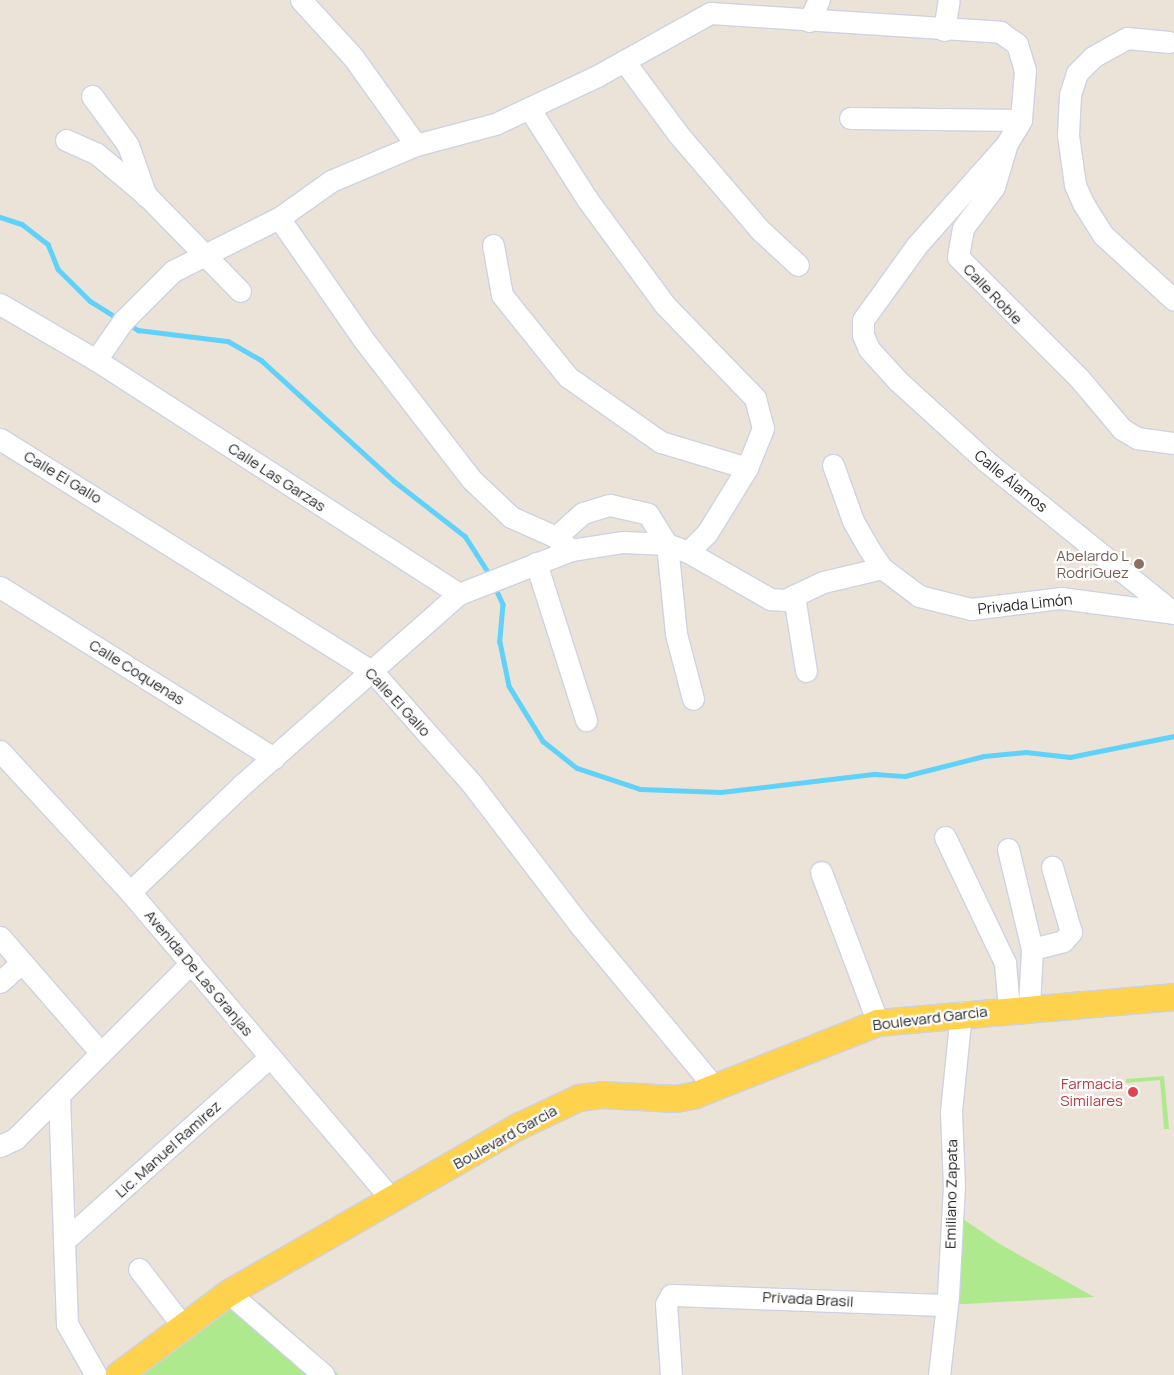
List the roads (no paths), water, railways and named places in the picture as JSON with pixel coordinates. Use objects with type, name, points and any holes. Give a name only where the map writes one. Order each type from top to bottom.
[{"type":"main road","name":"Boulevard Garcia","points":[[119,1375],[182,1325],[229,1293],[520,1126],[579,1098],[602,1095],[676,1099],[716,1089],[843,1034],[878,1023],[961,1013],[1174,997]]},
{"type":"street","points":[[301,0],[353,57],[416,145]]},
{"type":"street","points":[[809,21],[819,0]]},
{"type":"street","points":[[96,360],[123,321],[173,271],[279,218],[360,166],[416,145],[495,124],[624,61],[710,13],[944,30],[950,0]]},
{"type":"street","name":"Calle Roble","points":[[944,30],[1000,32],[1017,44],[1026,70],[1021,120],[1007,143],[994,187],[963,228],[958,257],[1079,378],[1122,429],[1137,438],[1174,444]]},
{"type":"street","points":[[1169,42],[1127,38],[1093,57],[1077,73],[1072,88],[1068,135],[1075,185],[1103,235],[1174,300]]},
{"type":"street","points":[[624,61],[684,141],[759,229],[798,265]]},
{"type":"street","points":[[92,96],[128,145],[146,196]]},
{"type":"street","points":[[529,108],[587,199],[664,304],[755,398],[763,428],[747,468],[707,533],[688,552]]},
{"type":"street","points":[[850,118],[1021,120]]},
{"type":"street","points":[[66,140],[97,154],[146,196],[202,257],[240,291]]},
{"type":"street","name":"Calle Álamos","points":[[1007,143],[917,245],[862,320],[863,335],[869,349],[898,381],[987,462],[1174,613]]},
{"type":"street","points":[[279,218],[363,339],[472,480],[511,517],[564,544],[623,542],[667,544],[688,552],[770,600],[794,596],[823,582],[882,568]]},
{"type":"street","points":[[493,245],[502,295],[568,377],[661,442],[747,468]]},
{"type":"street","name":"Calle Las Garzas","points":[[0,304],[96,360],[459,594]]},
{"type":"street","name":"Calle El Gallo","points":[[0,439],[373,672],[472,784],[681,1050],[716,1089]]},
{"type":"street","name":"Privada Limón","points":[[833,465],[853,521],[882,568],[919,596],[946,606],[994,610],[1061,598],[1174,613]]},
{"type":"street","points":[[130,892],[274,758],[459,594],[536,563],[564,544],[583,513],[610,505],[648,514],[667,544],[676,634],[693,699]]},
{"type":"street","points":[[536,563],[586,720]]},
{"type":"street","name":"Calle Coquenas","points":[[0,587],[274,758]]},
{"type":"street","points":[[794,596],[806,671]]},
{"type":"street","name":"Avenida De Las Granjas","points":[[0,751],[130,892],[392,1200]]},
{"type":"street","points":[[945,837],[1005,963],[1019,1008]]},
{"type":"street","points":[[1008,849],[1032,949],[1019,1008]]},
{"type":"street","points":[[1032,949],[1063,941],[1071,932],[1052,867]]},
{"type":"street","points":[[821,872],[878,1023]]},
{"type":"street","points":[[0,937],[101,1053]]},
{"type":"street","points":[[0,982],[21,963]]},
{"type":"street","points":[[0,1146],[15,1139],[191,963]]},
{"type":"street","name":"Emiliano Zapata","points":[[939,1375],[946,1306],[954,1186],[951,1111],[961,1013]]},
{"type":"street","name":"Lic. Manuel Ramirez","points":[[65,1240],[270,1057]]},
{"type":"street","points":[[58,1096],[67,1324],[96,1375]]},
{"type":"street","points":[[139,1269],[182,1325]]},
{"type":"street","points":[[229,1293],[324,1375]]},
{"type":"street","name":"Privada Brasil","points":[[671,1375],[666,1304],[671,1295],[946,1306]]},
{"type":"waterway","points":[[0,217],[22,224],[48,244],[58,269],[90,301],[119,319]]},
{"type":"waterway","points":[[128,324],[138,330],[228,341],[261,360],[394,481],[465,536],[490,575]]},
{"type":"waterway","points":[[495,587],[503,604],[500,642],[509,686],[543,741],[577,768],[640,789],[721,792],[875,774],[905,776],[984,756],[1026,752],[1070,757],[1174,736]]},
{"type":"place","name":"Abelardo L RodriGuez","points":[[1139,564]]},
{"type":"place","name":"Farmacia Similares","points":[[1133,1092]]}]
